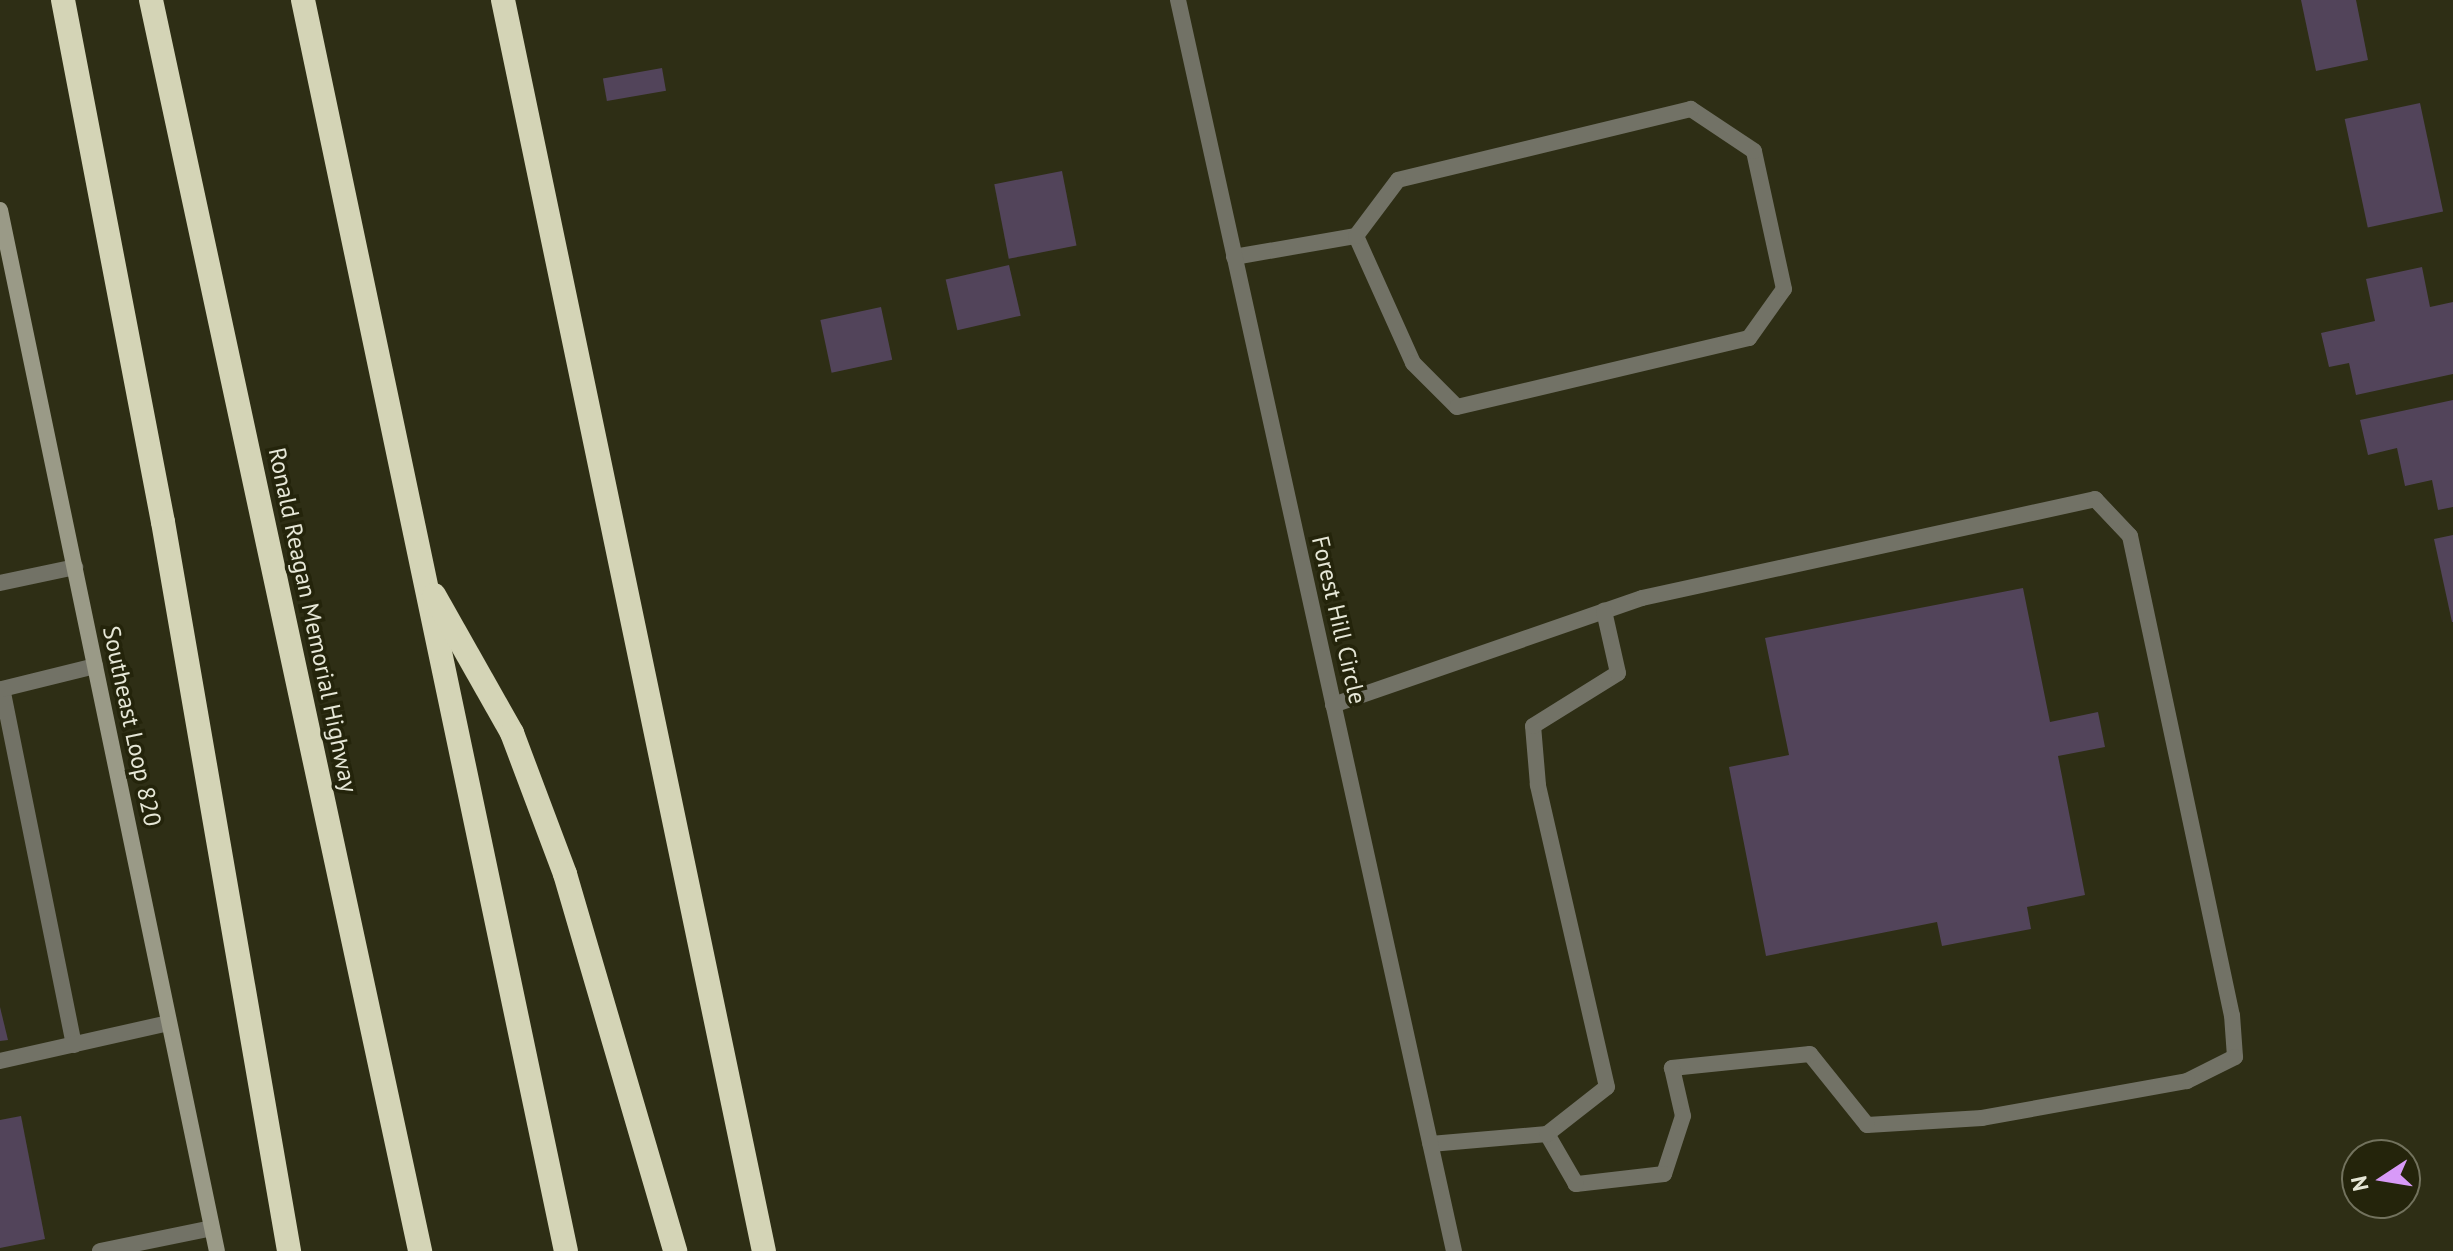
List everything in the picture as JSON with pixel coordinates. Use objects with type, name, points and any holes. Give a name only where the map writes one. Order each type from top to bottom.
[{"type":"highway","points":[[63,0],[166,538],[289,1251]]},
{"type":"highway","name":"Ronald Reagan Memorial Highway","points":[[151,0],[420,1251]]},
{"type":"highway","points":[[303,0],[421,574],[566,1251]]},
{"type":"highway","points":[[503,0],[764,1251]]},
{"type":"highway","points":[[421,574],[512,733],[565,874],[675,1251]]},
{"type":"main road","name":"Southeast Loop 820","points":[[0,210],[217,1251]]},
{"type":"street","name":"Forest Hill Circle","points":[[1178,0],[1454,1251]]},
{"type":"street","points":[[1234,257],[1356,236],[1398,180],[1691,109],[1754,151],[1784,289],[1749,338],[1457,407],[1413,363],[1356,236]]},
{"type":"street","points":[[1333,705],[1604,611],[2095,499],[2130,536],[2232,1015],[2235,1057],[2187,1081],[1982,1118],[1867,1125],[1810,1054],[1672,1068],[1683,1116],[1664,1174],[1576,1184],[1547,1134]]},
{"type":"street","points":[[0,583],[75,567]]},
{"type":"street","points":[[1430,1144],[1547,1134],[1607,1087],[1538,785],[1533,726],[1618,673],[1604,611]]},
{"type":"street","points":[[74,1045],[2,689],[95,666]]},
{"type":"street","points":[[0,1061],[168,1023]]},
{"type":"street","points":[[100,1251],[212,1228]]},
{"type":"building","points":[[2301,0],[2356,0],[2368,60],[2316,71]]},
{"type":"building","points":[[662,68],[666,91],[607,101],[603,78]]},
{"type":"building","points":[[2420,103],[2443,212],[2368,228],[2345,119]]},
{"type":"building","points":[[1062,171],[1077,246],[1009,259],[994,184]]},
{"type":"building","points":[[1009,265],[1021,316],[957,330],[946,280]]},
{"type":"building","points":[[2422,267],[2430,307],[2453,302],[2453,374],[2356,395],[2349,363],[2329,367],[2321,333],[2375,321],[2366,279]]},
{"type":"building","points":[[881,307],[892,360],[832,373],[820,320]]},
{"type":"building","points":[[2453,400],[2453,507],[2438,510],[2432,480],[2405,486],[2397,448],[2368,455],[2360,420]]},
{"type":"building","points":[[2453,535],[2453,622],[2452,622],[2434,539]]},
{"type":"building","points":[[2023,588],[2050,722],[2098,712],[2105,747],[2058,756],[2085,895],[2027,907],[2031,929],[1942,946],[1937,922],[1766,956],[1729,767],[1789,755],[1765,638]]},
{"type":"building","points":[[0,1007],[8,1040],[0,1041]]},
{"type":"building","points":[[21,1116],[45,1239],[0,1248],[0,1120]]}]
